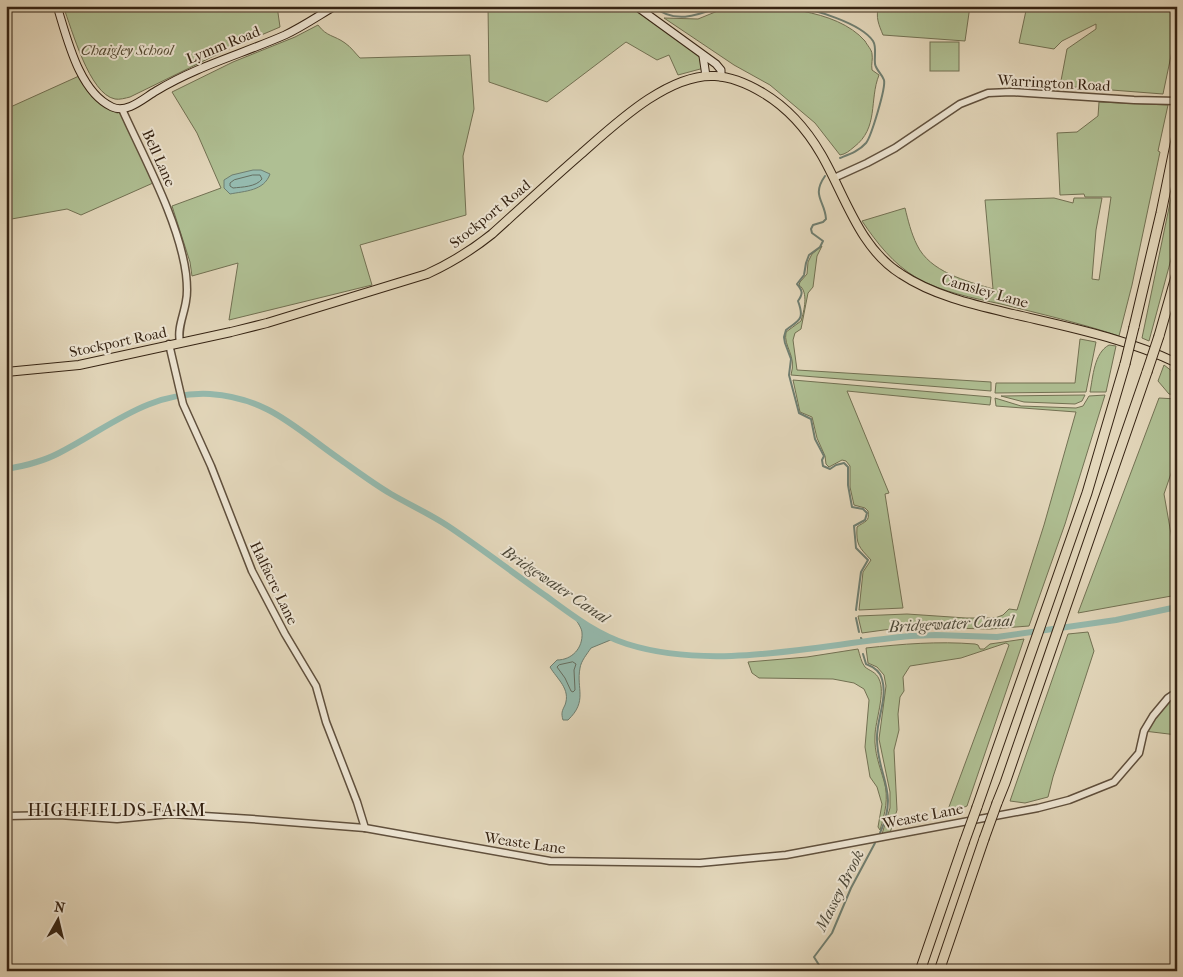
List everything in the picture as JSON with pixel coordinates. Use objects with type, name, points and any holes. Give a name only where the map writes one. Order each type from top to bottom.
[{"type":"highway","points":[[920,971],[1087,493],[1134,327],[1177,135]]},
{"type":"highway","points":[[939,971],[1147,372],[1177,273]]},
{"type":"main road","points":[[56,6],[82,76],[101,99],[112,107],[122,109]]},
{"type":"main road","name":"Lymm Road","points":[[122,109],[132,106],[181,76],[286,34],[335,6]]},
{"type":"main road","points":[[636,6],[719,67],[721,77]]},
{"type":"main road","points":[[703,55],[706,76]]},
{"type":"main road","name":"Stockport Road","points":[[6,372],[79,365],[266,323],[427,274],[474,248],[492,234],[632,110],[668,88],[706,76],[730,78],[768,96],[794,117],[815,144],[834,178]]},
{"type":"main road","name":"Camsley Lane","points":[[834,178],[853,219],[878,255],[900,274],[935,292],[989,308],[1107,337],[1141,348],[1177,363]]},
{"type":"street","name":"Warrington Road","points":[[834,178],[895,148],[960,104],[988,93],[1006,92],[1177,101]]},
{"type":"street","name":"Bell Lane","points":[[122,109],[171,218],[181,253],[187,286],[186,300],[179,329],[180,342]]},
{"type":"street","name":"Halfacre Lane","points":[[170,344],[183,404],[211,466],[252,571],[285,634],[316,686],[326,722],[365,828]]},
{"type":"street","name":"Weaste Lane","points":[[6,816],[59,815],[117,819],[171,814],[252,818],[365,828],[550,862],[700,863],[786,855],[1038,808],[1069,800],[1098,789],[1114,782],[1139,753],[1144,732],[1153,716],[1168,698],[1177,692]]},
{"type":"green space","name":"Chaigley School","points":[[63,6],[277,6],[280,27],[224,51],[130,97],[115,99],[106,95],[97,86],[89,73]]},
{"type":"green space","points":[[488,6],[629,6],[703,58],[704,68],[678,75],[669,55],[657,60],[626,42],[547,102],[489,82]]},
{"type":"green space","points":[[730,6],[783,8],[820,15],[853,30],[865,41],[872,52],[872,70],[879,75],[867,131],[854,147],[840,155],[815,123],[770,85],[734,65],[664,18],[698,19]]},
{"type":"green space","points":[[879,6],[970,6],[965,41],[883,35],[877,17]]},
{"type":"green space","points":[[1027,6],[1177,6],[1177,27],[1163,94],[1060,86],[1067,49],[1096,29],[1096,24],[1062,41],[1054,49],[1019,43]]},
{"type":"green space","points":[[318,25],[328,34],[341,40],[360,58],[470,55],[474,109],[463,156],[466,215],[360,245],[372,285],[229,320],[238,263],[192,276],[190,262],[172,206],[221,188],[197,133],[172,92],[233,62],[295,37]]},
{"type":"green space","points":[[930,42],[959,42],[959,71],[930,71]]},
{"type":"green space","points":[[79,76],[106,106],[117,113],[125,111],[153,183],[81,215],[67,209],[6,220],[6,109]]},
{"type":"green space","points":[[1099,102],[1168,105],[1132,285],[1119,336],[1060,319],[958,294],[927,283],[908,272],[893,260],[862,221],[905,208],[917,245],[931,262],[950,274],[993,289],[985,200],[1054,198],[1073,203],[1074,198],[1102,198],[1096,230],[1092,279],[1099,280],[1111,197],[1085,197],[1084,194],[1060,195],[1057,133],[1077,132],[1098,116]]},
{"type":"green space","points":[[1177,169],[1177,237],[1149,341],[1142,338]]},
{"type":"green space","points":[[822,246],[817,256],[813,287],[808,293],[801,329],[795,333],[793,340],[797,370],[991,382],[991,391],[791,375],[792,362],[786,342],[786,332],[801,321],[805,297],[799,285],[807,274],[808,262],[812,254]]},
{"type":"green space","points":[[1080,339],[1096,342],[1086,392],[995,393],[996,383],[1075,383]]},
{"type":"green space","points":[[1109,345],[1116,346],[1106,392],[1090,392],[1097,359]]},
{"type":"green space","points":[[1164,365],[1177,375],[1177,395],[1169,394],[1158,381]]},
{"type":"green space","points":[[793,380],[991,397],[990,405],[847,391],[889,493],[885,494],[903,608],[859,610],[863,572],[871,560],[859,545],[857,527],[868,519],[868,511],[865,508],[854,505],[850,487],[850,466],[846,461],[842,460],[829,467],[826,464],[812,417],[800,412]]},
{"type":"green space","points":[[1085,395],[1082,401],[1075,404],[1024,402],[1001,396]]},
{"type":"green space","points":[[1105,395],[1065,524],[1029,626],[990,629],[906,627],[862,633],[858,616],[907,614],[995,618],[1003,615],[1009,609],[1017,610],[1044,525],[1076,412],[996,406],[995,398],[1021,406],[1076,408],[1083,406],[1089,396]]},
{"type":"green space","points":[[1159,398],[1177,399],[1177,456],[1164,494],[1177,568],[1177,595],[1078,613]]},
{"type":"green space","points":[[1088,632],[1094,651],[1048,797],[1025,803],[1010,801],[1068,634]]},
{"type":"green space","points":[[1024,639],[967,806],[946,815],[1009,645],[1006,643],[961,658],[910,666],[903,677],[904,691],[900,697],[899,730],[894,750],[897,810],[890,833],[882,834],[890,808],[890,792],[879,739],[886,686],[884,675],[877,667],[868,663],[866,648],[947,643],[975,644],[980,649],[984,649],[990,644]]},
{"type":"green space","points":[[858,649],[865,667],[876,675],[881,685],[881,699],[875,730],[875,748],[885,787],[886,799],[880,830],[878,827],[882,804],[877,787],[870,777],[865,747],[869,700],[864,689],[854,683],[833,679],[759,678],[752,673],[748,662],[807,657]]},
{"type":"green space","points":[[1177,693],[1177,735],[1144,731],[1153,716]]},
{"type":"water","points":[[261,170],[270,174],[267,180],[259,187],[230,194],[224,188],[224,180],[232,175]]},
{"type":"water","points":[[575,618],[595,631],[613,639],[591,648],[584,658],[579,675],[580,701],[578,707],[568,720],[563,720],[562,712],[566,699],[565,689],[550,667],[557,660],[572,655],[581,644],[582,631]]},
{"type":"waterway","points":[[653,6],[661,12],[678,17],[695,15],[722,6]]},
{"type":"waterway","points":[[792,6],[812,10],[848,23],[867,34],[874,43],[875,64],[884,80],[878,112],[866,143],[851,154],[840,158]]},
{"type":"waterway","name":"Massey Brook","points":[[825,176],[821,183],[819,194],[826,219],[813,225],[811,229],[812,233],[823,241],[820,247],[809,255],[804,275],[797,284],[802,292],[798,301],[801,312],[800,319],[786,330],[784,337],[791,359],[789,375],[799,413],[811,419],[815,439],[824,456],[822,460],[823,466],[830,469],[844,463],[848,467],[848,485],[852,507],[863,509],[867,513],[865,520],[854,526],[856,548],[868,560],[861,572],[856,610]]},
{"type":"waterway","name":"Bridgewater Canal","points":[[6,469],[19,467],[53,456],[130,413],[148,404],[167,398],[210,394],[249,402],[266,408],[281,417],[378,486],[448,526],[585,623],[616,640],[661,652],[696,656],[732,656],[768,654],[911,636],[997,637],[1116,620],[1177,607]]},
{"type":"waterway","name":"Massey Brook","points":[[856,618],[859,632]]},
{"type":"waterway","name":"Massey Brook","points":[[863,654],[866,664],[880,674],[884,694],[877,740],[878,753],[888,796],[888,807],[880,833]]},
{"type":"waterway","name":"Massey Brook","points":[[815,971],[819,965],[814,957],[832,933],[851,888],[875,843]]},
{"type":"district","name":"HIGHFIELDS FARM","points":[[117,810]]}]
